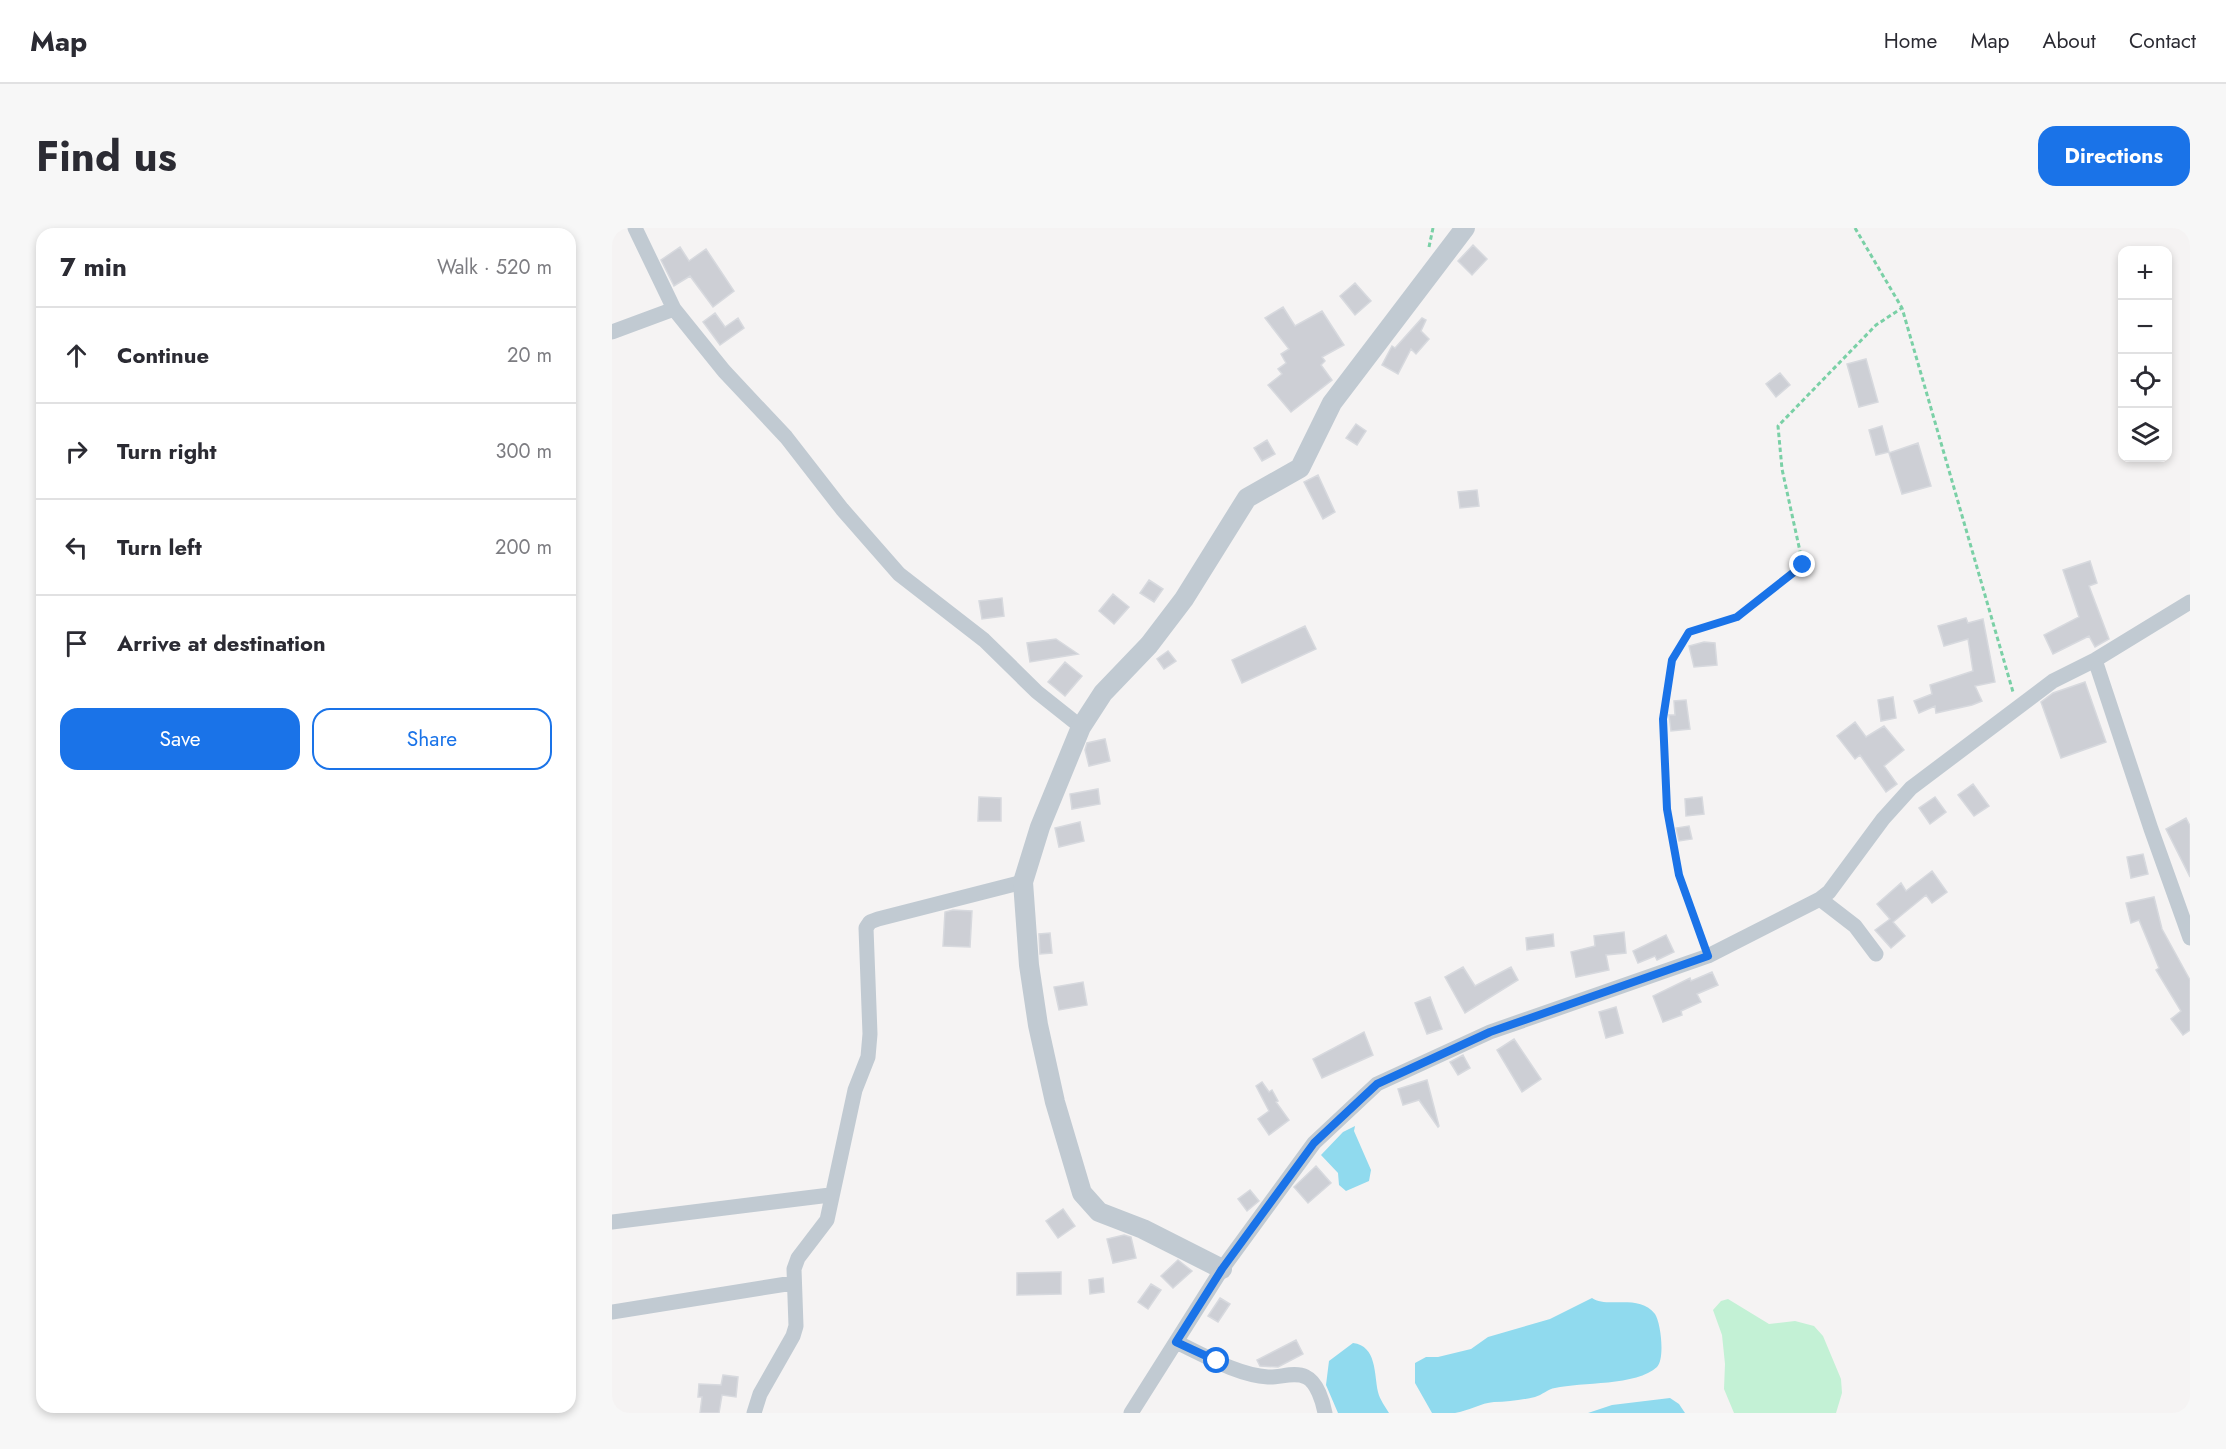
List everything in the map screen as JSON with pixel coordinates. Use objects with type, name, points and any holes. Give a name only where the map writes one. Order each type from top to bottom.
[{"type":"street","points":[[635,228],[674,309],[724,371],[786,437],[842,509],[899,574],[984,640],[1037,692],[1081,727]]},
{"type":"street","points":[[1222,1269],[1143,1229],[1099,1212],[1082,1193],[1055,1102],[1038,1025],[1029,965],[1023,882],[1040,827],[1081,727],[1103,693],[1149,645],[1184,599],[1247,498],[1300,468],[1332,403],[1465,228]]},
{"type":"street","points":[[612,332],[674,309]]},
{"type":"street","points":[[1131,1413],[1222,1269],[1314,1143],[1377,1084],[1490,1032],[1708,956],[1820,899],[1829,892],[1883,819],[1911,788],[2053,681],[2095,660],[2190,602]]},
{"type":"street","points":[[2095,660],[2190,938]]},
{"type":"street","points":[[754,1413],[760,1394],[793,1336],[796,1326],[794,1269],[798,1258],[826,1220],[855,1090],[868,1057],[870,1034],[866,928],[870,922],[1023,882]]},
{"type":"street","points":[[1820,899],[1855,926],[1876,954]]},
{"type":"street","points":[[612,1222],[830,1195]]},
{"type":"street","points":[[612,1312],[793,1283]]},
{"type":"street","points":[[1176,1342],[1251,1374],[1269,1377],[1294,1375],[1306,1377],[1314,1383],[1325,1413]]},
{"type":"path","points":[[1855,228],[1902,308],[2018,708]]},
{"type":"path","points":[[1708,956],[1679,875],[1667,809],[1663,719],[1672,660],[1689,632],[1737,617],[1803,565],[1782,469],[1778,426],[1876,325],[1902,308]]},
{"type":"green space","points":[[1728,1299],[1769,1324],[1795,1321],[1814,1326],[1823,1336],[1841,1379],[1842,1393],[1836,1413],[1734,1413],[1724,1389],[1725,1364],[1722,1335],[1713,1310],[1721,1301]]},
{"type":"water","points":[[1355,1126],[1354,1131],[1371,1170],[1369,1181],[1346,1191],[1339,1185],[1338,1173],[1321,1155],[1343,1132]]},
{"type":"water","points":[[1592,1298],[1606,1302],[1641,1304],[1655,1314],[1661,1341],[1661,1357],[1657,1367],[1648,1373],[1623,1380],[1555,1388],[1530,1398],[1489,1403],[1455,1413],[1432,1413],[1415,1383],[1415,1363],[1426,1357],[1438,1357],[1471,1349],[1488,1337],[1550,1319]]},
{"type":"water","points":[[1353,1343],[1361,1345],[1370,1355],[1375,1369],[1379,1395],[1389,1413],[1338,1413],[1326,1385],[1329,1361]]},
{"type":"water","points":[[1670,1398],[1679,1404],[1685,1413],[1588,1413],[1612,1405]]},
{"type":"building","points":[[1473,245],[1487,259],[1472,275],[1458,261]]},
{"type":"building","points":[[680,247],[689,261],[706,249],[734,291],[713,307],[690,276],[674,286],[661,260]]},
{"type":"building","points":[[1355,283],[1371,301],[1355,315],[1340,296]]},
{"type":"building","points":[[1283,307],[1295,326],[1322,311],[1344,345],[1322,357],[1325,361],[1321,365],[1332,380],[1291,412],[1268,385],[1282,374],[1278,369],[1286,363],[1281,354],[1289,349],[1265,318]]},
{"type":"building","points":[[715,313],[725,327],[738,318],[744,328],[720,345],[703,322]]},
{"type":"building","points":[[1422,318],[1426,320],[1421,331],[1429,339],[1416,354],[1411,349],[1398,374],[1382,365],[1392,346],[1395,348]]},
{"type":"building","points":[[1866,359],[1878,402],[1859,407],[1847,364]]},
{"type":"building","points":[[1780,373],[1790,385],[1776,397],[1766,384]]},
{"type":"building","points":[[1356,424],[1366,431],[1357,445],[1346,438]]},
{"type":"building","points":[[1882,426],[1889,452],[1876,455],[1869,430]]},
{"type":"building","points":[[1267,440],[1275,454],[1262,461],[1254,448]]},
{"type":"building","points":[[1918,443],[1931,486],[1902,494],[1889,453]]},
{"type":"building","points":[[1318,475],[1335,512],[1323,519],[1304,482]]},
{"type":"building","points":[[1477,490],[1479,506],[1460,508],[1458,492]]},
{"type":"building","points":[[2090,561],[2097,583],[2089,586],[2109,639],[2095,647],[2089,636],[2053,654],[2044,635],[2079,617],[2063,570]]},
{"type":"building","points":[[1149,580],[1163,589],[1154,602],[1140,593]]},
{"type":"building","points":[[1113,594],[1129,607],[1114,624],[1099,611]]},
{"type":"building","points":[[1002,598],[1004,616],[982,619],[979,601]]},
{"type":"building","points":[[1966,618],[1968,623],[1983,619],[1995,682],[1975,686],[1982,701],[1936,713],[1935,706],[1919,713],[1914,701],[1932,694],[1930,685],[1973,671],[1968,639],[1944,646],[1938,626]]},
{"type":"building","points":[[1305,626],[1316,649],[1242,683],[1232,660]]},
{"type":"building","points":[[1056,639],[1078,654],[1030,662],[1027,643]]},
{"type":"building","points":[[1704,642],[1715,643],[1717,665],[1694,667],[1689,646]]},
{"type":"building","points":[[1168,651],[1176,661],[1164,669],[1157,659]]},
{"type":"building","points":[[1065,662],[1082,676],[1065,696],[1048,682]]},
{"type":"building","points":[[2085,682],[2106,742],[2061,758],[2041,702],[2053,693]]},
{"type":"building","points":[[1893,697],[1896,718],[1881,721],[1878,700]]},
{"type":"building","points":[[1686,700],[1690,729],[1671,731],[1669,715],[1675,715],[1674,701]]},
{"type":"building","points":[[1855,722],[1866,737],[1884,726],[1904,750],[1884,766],[1897,784],[1886,792],[1860,755],[1855,759],[1837,736]]},
{"type":"building","points":[[1105,739],[1110,761],[1089,766],[1085,750],[1087,743]]},
{"type":"building","points":[[1973,784],[1989,806],[1974,816],[1958,795]]},
{"type":"building","points":[[1098,789],[1100,804],[1072,809],[1070,794]]},
{"type":"building","points":[[979,797],[1001,798],[1001,821],[978,821]]},
{"type":"building","points":[[1702,797],[1704,814],[1686,816],[1685,799]]},
{"type":"building","points":[[1935,797],[1946,812],[1930,824],[1919,808]]},
{"type":"building","points":[[2186,818],[2190,826],[2190,877],[2166,829]]},
{"type":"building","points":[[1080,822],[1084,841],[1059,847],[1055,828]]},
{"type":"building","points":[[1689,826],[1692,839],[1679,841],[1676,828]]},
{"type":"building","points":[[2143,854],[2148,874],[2131,878],[2127,857]]},
{"type":"building","points":[[1932,871],[1947,892],[1932,903],[1926,895],[1893,922],[1905,936],[1891,948],[1875,930],[1890,919],[1877,904],[1901,883],[1906,891]]},
{"type":"building","points":[[2154,897],[2162,929],[2190,980],[2190,1030],[2183,1035],[2171,1019],[2181,1011],[2156,970],[2159,968],[2139,920],[2131,923],[2126,903]]},
{"type":"building","points":[[972,911],[970,947],[943,946],[945,912]]},
{"type":"building","points":[[1624,932],[1626,953],[1606,955],[1609,970],[1576,977],[1571,952],[1595,946],[1594,936]]},
{"type":"building","points":[[1050,933],[1052,953],[1040,954],[1039,934]]},
{"type":"building","points":[[1553,934],[1554,946],[1527,950],[1526,938]]},
{"type":"building","points":[[1666,935],[1674,952],[1657,960],[1655,956],[1638,963],[1633,951]]},
{"type":"building","points":[[1463,967],[1475,986],[1511,967],[1518,980],[1465,1013],[1445,977]]},
{"type":"building","points":[[1712,972],[1718,985],[1697,994],[1701,1002],[1681,1011],[1682,1015],[1663,1022],[1653,996],[1690,978],[1691,981]]},
{"type":"building","points":[[1083,982],[1087,1005],[1059,1010],[1054,987]]},
{"type":"building","points":[[1430,997],[1442,1029],[1427,1034],[1415,1003]]},
{"type":"building","points":[[1616,1007],[1623,1033],[1606,1038],[1599,1012]]},
{"type":"building","points":[[1364,1032],[1373,1055],[1322,1078],[1313,1059]]},
{"type":"building","points":[[1514,1039],[1541,1079],[1522,1092],[1497,1050]]},
{"type":"building","points":[[1463,1055],[1470,1068],[1458,1075],[1450,1062]]},
{"type":"building","points":[[1427,1080],[1438,1127],[1419,1100],[1403,1105],[1398,1089]]},
{"type":"building","points":[[1262,1082],[1269,1092],[1272,1090],[1278,1101],[1276,1102],[1289,1120],[1269,1135],[1258,1119],[1269,1111],[1256,1086]]},
{"type":"building","points":[[1316,1166],[1331,1183],[1308,1203],[1294,1187]]},
{"type":"building","points":[[1250,1190],[1259,1201],[1247,1211],[1238,1199]]},
{"type":"building","points":[[1063,1209],[1075,1226],[1058,1238],[1046,1221]]},
{"type":"building","points":[[1124,1235],[1131,1237],[1136,1258],[1113,1263],[1107,1239]]},
{"type":"building","points":[[1178,1260],[1192,1271],[1173,1288],[1161,1276]]},
{"type":"building","points":[[1061,1272],[1061,1294],[1017,1295],[1017,1273]]},
{"type":"building","points":[[1103,1278],[1104,1292],[1090,1294],[1089,1280]]},
{"type":"building","points":[[1151,1284],[1161,1290],[1148,1309],[1138,1302]]},
{"type":"building","points":[[1220,1298],[1230,1304],[1218,1322],[1208,1316]]},
{"type":"building","points":[[1296,1340],[1303,1354],[1278,1367],[1260,1366],[1257,1360]]},
{"type":"building","points":[[723,1375],[738,1377],[736,1397],[722,1395],[719,1413],[700,1413],[702,1397],[698,1397],[699,1384],[721,1385]]},
{"type":"route","points":[[1217,1361],[1176,1342],[1222,1269],[1314,1143],[1377,1084],[1490,1032],[1708,956],[1679,875],[1667,809],[1663,719],[1672,660],[1689,632],[1737,617],[1803,565]]}]
